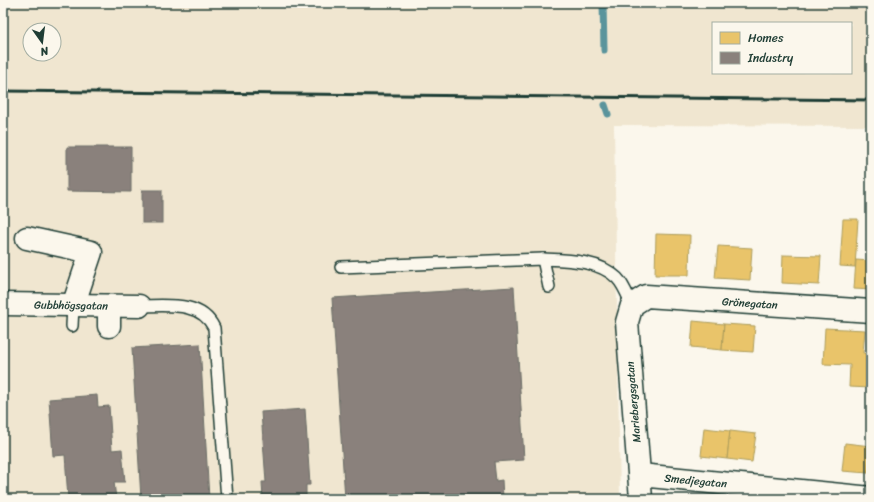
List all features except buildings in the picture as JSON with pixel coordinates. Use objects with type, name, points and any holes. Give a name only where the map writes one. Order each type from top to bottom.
[{"type":"street","points":[[27,238],[91,252],[72,316]]},
{"type":"street","name":"Grönegatan","points":[[632,305],[646,296],[871,312]]},
{"type":"street","name":"Gubbhögsgatan","points":[[3,304],[72,316],[109,316],[139,306]]},
{"type":"street","name":"Mariebergsgatan","points":[[632,305],[627,322],[641,499]]},
{"type":"street","name":"Smedjegatan","points":[[640,475],[871,498]]},
{"type":"lane","points":[[341,267],[543,259],[577,261],[602,268],[618,278],[632,305]]},
{"type":"lane","points":[[543,259],[549,287]]},
{"type":"lane","points":[[139,306],[186,307],[200,311],[210,320],[214,328],[227,499]]},
{"type":"shaded area","points":[[3,3],[871,3],[871,126],[614,125],[620,499],[3,499]]},
{"type":"waterway","points":[[603,3],[604,50]]},
{"type":"waterway","points":[[605,105],[608,114]]},
{"type":"railway","points":[[3,91],[871,100]]}]
